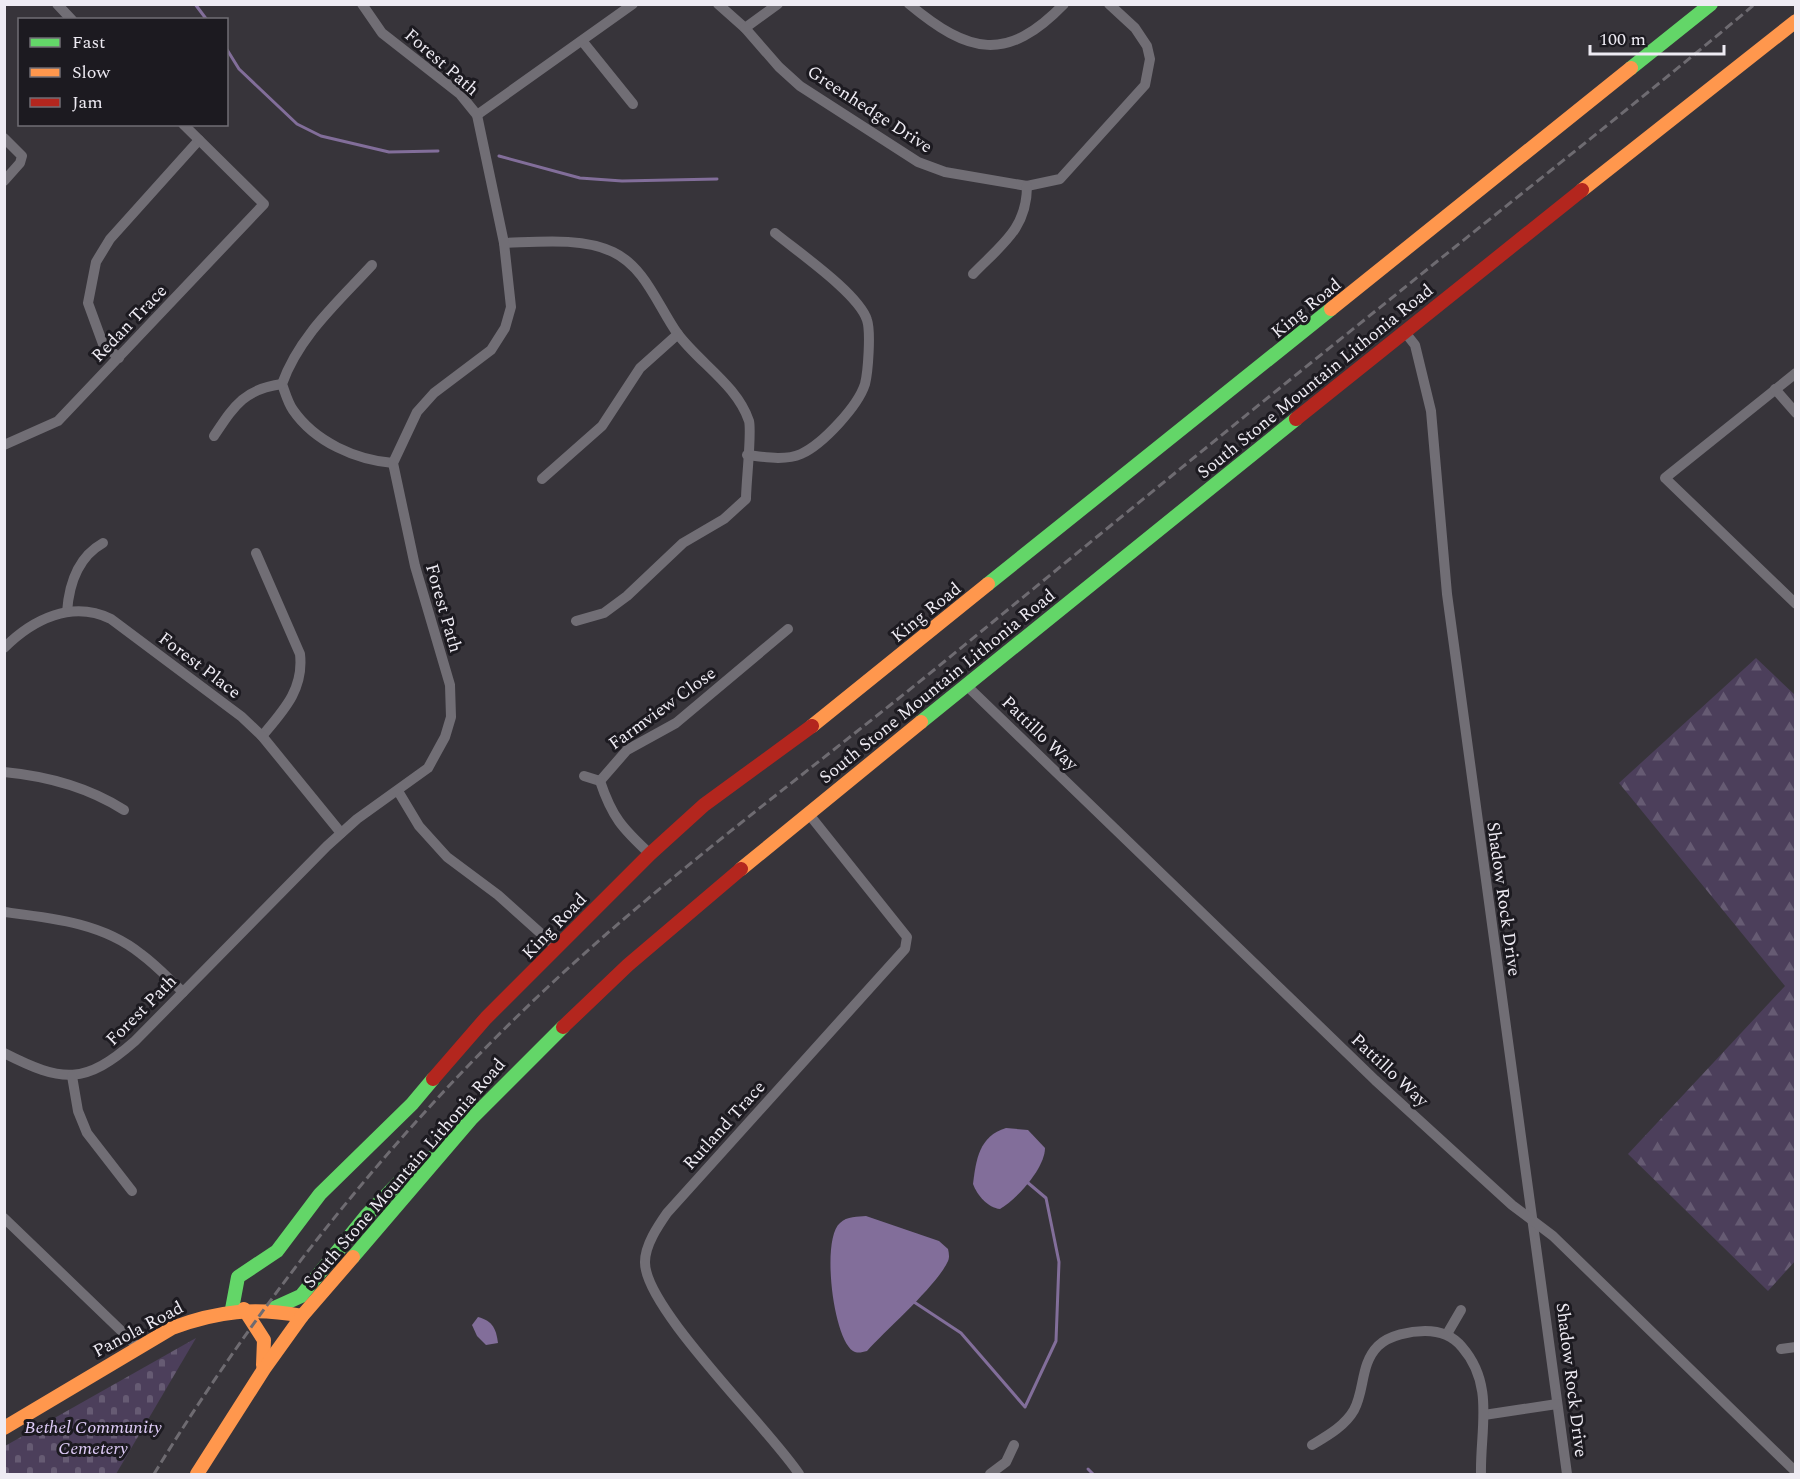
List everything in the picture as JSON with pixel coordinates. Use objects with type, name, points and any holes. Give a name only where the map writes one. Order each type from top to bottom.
[{"type":"main road","name":"King Road","points":[[238,1309],[238,1277],[277,1251],[320,1194],[412,1104],[486,1018],[650,854],[704,805],[778,753],[1711,4]]},
{"type":"main road","name":"South Stone Mountain Lithonia Road","points":[[196,1474],[260,1374],[302,1316],[441,1152],[528,1061],[615,978],[808,813],[1404,331],[1796,21]]},
{"type":"main road","points":[[270,1311],[302,1296],[385,1196],[412,1169],[441,1152]]},
{"type":"main road","points":[[238,1309],[264,1335],[267,1347],[260,1374]]},
{"type":"main road","name":"Panola Road","points":[[4,1428],[138,1347],[172,1328],[202,1316],[238,1309],[302,1316]]},
{"type":"street","points":[[57,4],[70,18]]},
{"type":"street","name":"Forest Path","points":[[4,1053],[29,1066],[72,1076],[90,1073],[109,1064],[341,833],[428,768],[452,717],[450,685],[415,566],[393,463],[410,424],[425,402],[491,350],[505,328],[511,307],[504,243],[477,115],[460,94],[382,33],[362,4]]},
{"type":"street","points":[[477,115],[583,42],[633,4]]},
{"type":"street","name":"Greenhedge Drive","points":[[718,4],[745,27],[778,67],[800,86],[918,162],[945,172],[1027,186],[1060,179],[1145,85],[1150,59],[1147,46],[1136,28],[1109,4]]},
{"type":"street","points":[[745,27],[778,4]]},
{"type":"street","points":[[909,4],[937,28],[975,44],[994,45],[1032,34],[1064,4]]},
{"type":"street","points":[[583,42],[633,104]]},
{"type":"street","points":[[119,358],[102,344],[88,303],[96,262],[110,239],[199,140],[185,126]]},
{"type":"street","points":[[4,138],[22,156],[20,163],[4,181]]},
{"type":"street","name":"Redan Trace","points":[[4,445],[58,421],[264,204],[199,140]]},
{"type":"street","points":[[973,274],[1022,222],[1027,203],[1027,186]]},
{"type":"street","points":[[747,455],[781,458],[801,454],[827,435],[853,406],[865,384],[867,320],[854,297],[775,233]]},
{"type":"street","points":[[504,243],[554,242],[601,247],[615,252],[635,269],[678,334],[741,404],[750,424],[746,499],[724,519],[683,543],[627,596],[604,613],[576,621]]},
{"type":"street","points":[[372,265],[308,334],[289,363],[282,384],[292,410],[329,442],[349,454],[372,462],[393,463]]},
{"type":"street","name":"Shadow Rock Drive","points":[[1404,331],[1415,345],[1431,411],[1447,594],[1531,1221],[1544,1292],[1567,1474]]},
{"type":"street","points":[[542,479],[602,426],[640,368],[678,334]]},
{"type":"street","points":[[1796,373],[1665,478],[1796,604]]},
{"type":"street","points":[[214,436],[225,419],[253,390],[282,384]]},
{"type":"street","points":[[1775,389],[1796,413]]},
{"type":"street","points":[[67,612],[69,589],[79,568],[89,551],[103,543]]},
{"type":"street","points":[[256,553],[300,654],[302,667],[296,693],[261,736]]},
{"type":"street","name":"Forest Place","points":[[4,648],[36,622],[67,612],[99,614],[111,619],[242,717],[261,736],[341,833]]},
{"type":"street","name":"Farmview Close","points":[[600,781],[627,750],[676,723],[788,629]]},
{"type":"street","name":"Pattillo Way","points":[[967,686],[1375,1080],[1531,1221],[1553,1236],[1796,1472]]},
{"type":"street","points":[[4,772],[57,781],[94,794],[124,810]]},
{"type":"street","points":[[584,776],[600,781],[610,810],[631,837],[650,854]]},
{"type":"street","points":[[398,791],[419,826],[447,857],[498,895],[556,947]]},
{"type":"street","name":"Rutland Trace","points":[[799,1474],[765,1428],[676,1325],[648,1283],[644,1261],[654,1232],[667,1213],[905,949],[907,937],[808,813]]},
{"type":"street","points":[[4,912],[76,923],[108,934],[141,954],[183,992]]},
{"type":"street","points":[[72,1076],[78,1111],[87,1132],[132,1191]]},
{"type":"street","points":[[4,1218],[138,1347]]},
{"type":"street","points":[[1447,1334],[1461,1310]]},
{"type":"street","points":[[1312,1445],[1346,1421],[1353,1411],[1365,1369],[1379,1345],[1416,1331],[1447,1334],[1458,1342],[1472,1359],[1481,1378],[1484,1415],[1481,1474]]},
{"type":"street","points":[[1781,1349],[1796,1347]]},
{"type":"street","points":[[1484,1415],[1557,1404]]},
{"type":"street","points":[[990,1474],[1006,1462],[1014,1445]]},
{"type":"green space","points":[[1756,658],[1796,696],[1796,1260],[1768,1291],[1628,1154],[1785,986],[1619,783]]},
{"type":"green space","name":"Bethel Community Cemetery","points":[[196,1338],[116,1474],[5,1474],[5,1446]]},
{"type":"shaded area","points":[[1006,1128],[1028,1130],[1045,1148],[1040,1165],[1029,1182],[1000,1209],[984,1200],[973,1184],[980,1150],[984,1143]]},
{"type":"shaded area","points":[[866,1216],[939,1241],[948,1249],[949,1256],[941,1273],[922,1296],[867,1351],[858,1353],[853,1351],[846,1342],[835,1309],[830,1267],[831,1248],[834,1233],[840,1223],[849,1218]]},
{"type":"shaded area","points":[[478,1317],[493,1326],[498,1343],[486,1345],[477,1336],[472,1325]]},
{"type":"waterway","points":[[195,4],[206,18]]},
{"type":"waterway","points":[[228,51],[239,69],[297,124],[321,136],[389,152],[438,151]]},
{"type":"waterway","points":[[499,156],[580,178],[622,181],[717,179]]},
{"type":"waterway","points":[[914,1302],[961,1333],[1025,1407],[1056,1341],[1059,1262],[1046,1198],[1027,1182]]},
{"type":"waterway","points":[[1088,1469],[1093,1474]]},
{"type":"railway","points":[[154,1474],[250,1328],[358,1189],[415,1122],[538,996],[687,866],[945,661],[1755,4]]},
{"type":"traffic: fast","points":[[1631,68],[1711,4]]},
{"type":"traffic: fast","points":[[988,584],[1331,309]]},
{"type":"traffic: fast","points":[[921,722],[1296,419]]},
{"type":"traffic: fast","points":[[353,1257],[472,1118],[563,1027]]},
{"type":"traffic: fast","points":[[232,1309],[238,1277],[277,1251],[320,1194],[412,1104],[433,1079]]},
{"type":"traffic: fast","points":[[270,1310],[301,1296],[366,1216],[412,1169],[431,1158]]},
{"type":"traffic: slow","points":[[1582,190],[1796,21]]},
{"type":"traffic: slow","points":[[1331,309],[1631,68]]},
{"type":"traffic: slow","points":[[812,726],[988,584]]},
{"type":"traffic: slow","points":[[741,869],[921,722]]},
{"type":"traffic: slow","points":[[197,1474],[264,1369],[302,1316],[353,1257]]},
{"type":"traffic: slow","points":[[244,1309],[264,1340],[263,1365]]},
{"type":"traffic: slow","points":[[4,1428],[172,1328],[236,1312],[252,1311],[302,1316]]},
{"type":"traffic: jam","points":[[1296,419],[1582,190]]},
{"type":"traffic: jam","points":[[433,1079],[486,1018],[650,854],[704,805],[812,726]]},
{"type":"traffic: jam","points":[[563,1027],[628,965],[741,869]]}]
